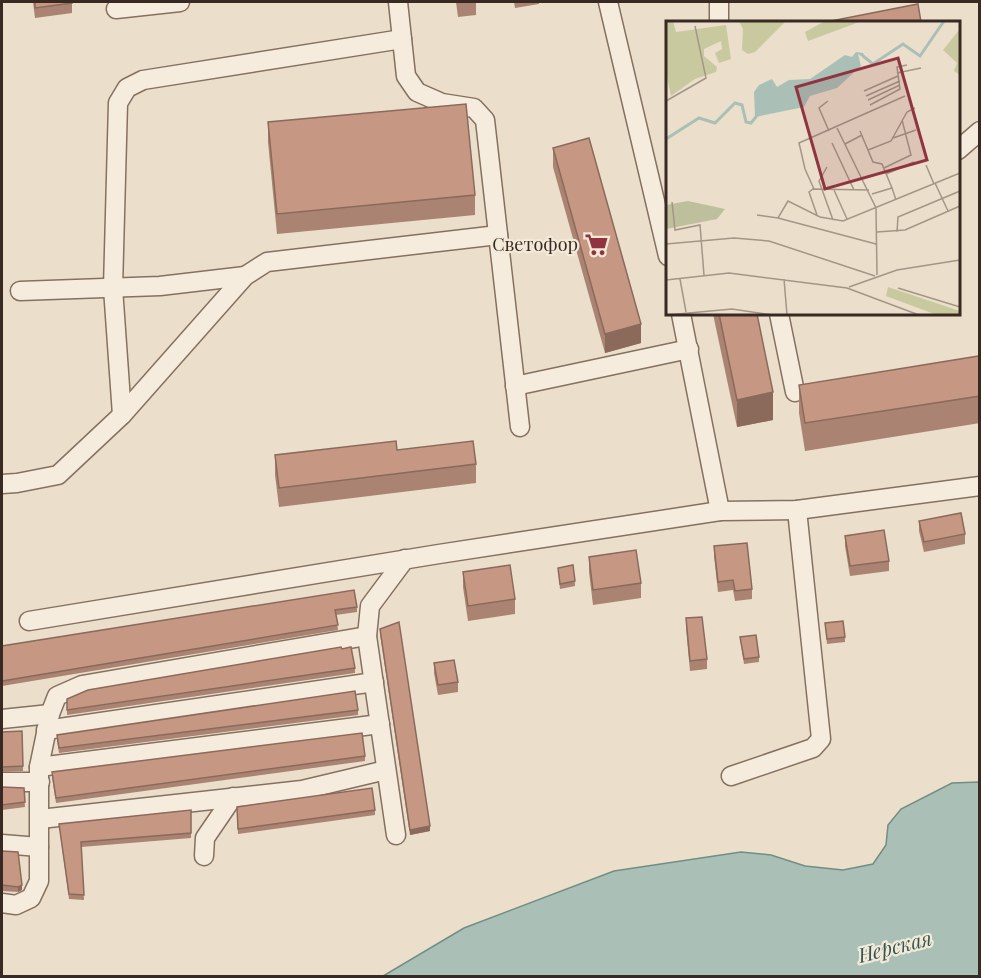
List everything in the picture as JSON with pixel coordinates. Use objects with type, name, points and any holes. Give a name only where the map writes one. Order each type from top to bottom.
[{"type":"street","points":[[116,9],[180,2]]},
{"type":"street","points":[[398,2],[406,76],[417,92],[442,104],[474,108],[485,120],[520,427]]},
{"type":"street","points":[[608,2],[665,236]]},
{"type":"street","points":[[719,2],[719,21]]},
{"type":"street","points":[[122,415],[113,288],[118,103],[127,87],[142,80],[402,39]]},
{"type":"street","points":[[960,148],[980,131]]},
{"type":"street","points":[[2,484],[58,474],[122,415],[245,276],[267,262],[498,235]]},
{"type":"street","points":[[20,291],[160,286],[245,276]]},
{"type":"street","points":[[681,315],[720,510]]},
{"type":"street","points":[[779,315],[795,392]]},
{"type":"street","points":[[515,386],[689,349]]},
{"type":"street","points":[[29,621],[720,510],[797,510],[980,486]]},
{"type":"street","points":[[731,776],[813,748],[821,739],[797,510]]},
{"type":"street","points":[[396,835],[367,636],[370,606],[405,559]]},
{"type":"street","points":[[2,903],[16,904],[31,898],[39,881],[40,775],[48,722],[57,696],[82,685],[367,636]]},
{"type":"street","points":[[2,719],[48,722],[374,682]]},
{"type":"street","points":[[2,782],[380,724]]},
{"type":"street","points":[[40,819],[302,790],[386,770]]},
{"type":"street","points":[[204,856],[205,838],[233,797]]},
{"type":"street","points":[[2,844],[39,847]]},
{"type":"water","name":"Нерская","points":[[979,782],[979,976],[383,976],[464,928],[614,871],[741,852],[771,855],[805,866],[843,870],[873,864],[886,845],[888,825],[901,809],[952,783]]},
{"type":"building","points":[[35,2],[72,2],[72,3],[35,8]]},
{"type":"building","points":[[918,4],[921,21],[831,21]]},
{"type":"building","points":[[466,104],[475,195],[277,214],[268,122]]},
{"type":"building","points":[[589,138],[641,324],[605,334],[553,148]]},
{"type":"building","points":[[719,315],[757,315],[773,392],[737,400]]},
{"type":"building","points":[[979,356],[980,396],[805,423],[799,385]]},
{"type":"building","points":[[396,441],[397,450],[473,441],[476,464],[279,488],[275,455]]},
{"type":"building","points":[[961,513],[965,534],[924,542],[919,521]]},
{"type":"building","points":[[884,530],[889,561],[850,566],[845,536]]},
{"type":"building","points":[[747,543],[752,589],[735,591],[733,580],[718,582],[714,546]]},
{"type":"building","points":[[636,550],[641,583],[593,590],[589,557]]},
{"type":"building","points":[[510,565],[515,599],[468,606],[463,572]]},
{"type":"building","points":[[573,565],[575,581],[560,584],[558,568]]},
{"type":"building","points":[[354,590],[357,607],[335,610],[338,625],[2,681],[2,646]]},
{"type":"building","points":[[702,617],[707,659],[690,661],[686,618]]},
{"type":"building","points":[[843,621],[845,637],[827,639],[825,623]]},
{"type":"building","points":[[399,622],[430,826],[410,830],[380,629]]},
{"type":"building","points":[[756,635],[759,657],[744,659],[740,637]]},
{"type":"building","points":[[341,647],[342,649],[351,647],[355,668],[67,710],[67,699],[88,690]]},
{"type":"building","points":[[454,660],[458,682],[438,685],[434,663]]},
{"type":"building","points":[[355,691],[358,710],[59,748],[57,735]]},
{"type":"building","points":[[22,731],[23,766],[2,767],[2,732]]},
{"type":"building","points":[[362,733],[365,756],[56,798],[52,772]]},
{"type":"building","points":[[2,787],[24,788],[25,802],[2,805]]},
{"type":"building","points":[[372,788],[375,810],[238,829],[237,807]]},
{"type":"building","points":[[191,810],[191,833],[81,842],[84,895],[69,894],[59,824]]},
{"type":"building","points":[[2,851],[18,852],[22,885],[18,887],[2,885]]},
{"type":"place","name":"Светофор","points":[[596,245]]}]
